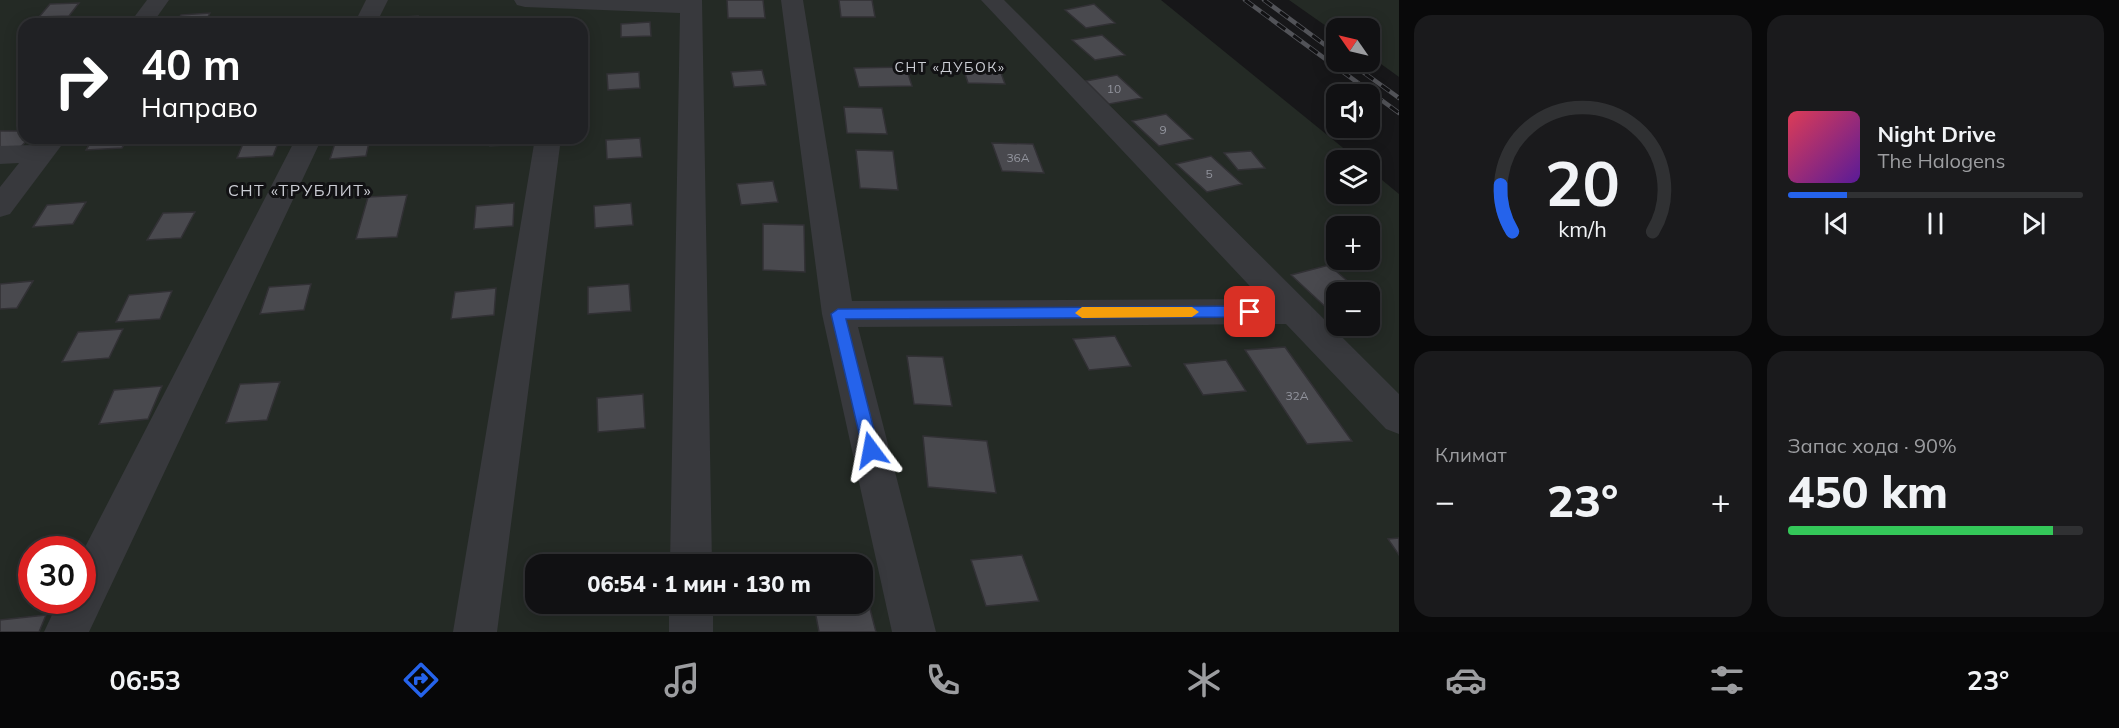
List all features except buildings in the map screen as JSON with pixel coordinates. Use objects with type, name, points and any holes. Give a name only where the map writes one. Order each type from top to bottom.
[{"type":"street","points":[[144,18],[158,0]]},
{"type":"street","points":[[368,18],[377,0]]},
{"type":"street","points":[[525,0],[567,14],[691,4],[691,554]]},
{"type":"street","points":[[792,0],[838,314],[914,632]]},
{"type":"street","points":[[992,0],[1399,418]]},
{"type":"street","points":[[96,572],[306,144]]},
{"type":"street","points":[[475,632],[547,144]]},
{"type":"street","points":[[0,155],[48,146]]},
{"type":"street","points":[[0,207],[48,146]]},
{"type":"street","points":[[838,314],[1296,311]]},
{"type":"street","points":[[66,632],[75,614]]},
{"type":"street","points":[[691,614],[691,632]]},
{"type":"shaded area","points":[[0,0],[1161,0],[1326,134],[1326,138],[1331,138],[1346,150],[1326,150],[1326,204],[1380,204],[1380,178],[1399,194],[1399,632],[0,632]]},
{"type":"shaded area","points":[[1289,0],[1399,0],[1399,77],[1380,63],[1380,18],[1326,18],[1326,26]]},
{"type":"railway","points":[[1245,0],[1399,113]]},
{"type":"railway","points":[[1264,0],[1326,46]]},
{"type":"railway","points":[[1363,72],[1399,98]]},
{"type":"slow traffic","points":[[1082,313],[1192,312]]},
{"type":"district","name":"СНТ «ДУБОК»","points":[[950,67]]},
{"type":"district","name":"СНТ «ТРУБЛИТ»","points":[[300,190]]},
{"type":"route","points":[[871,450],[838,314],[1250,312]]}]
